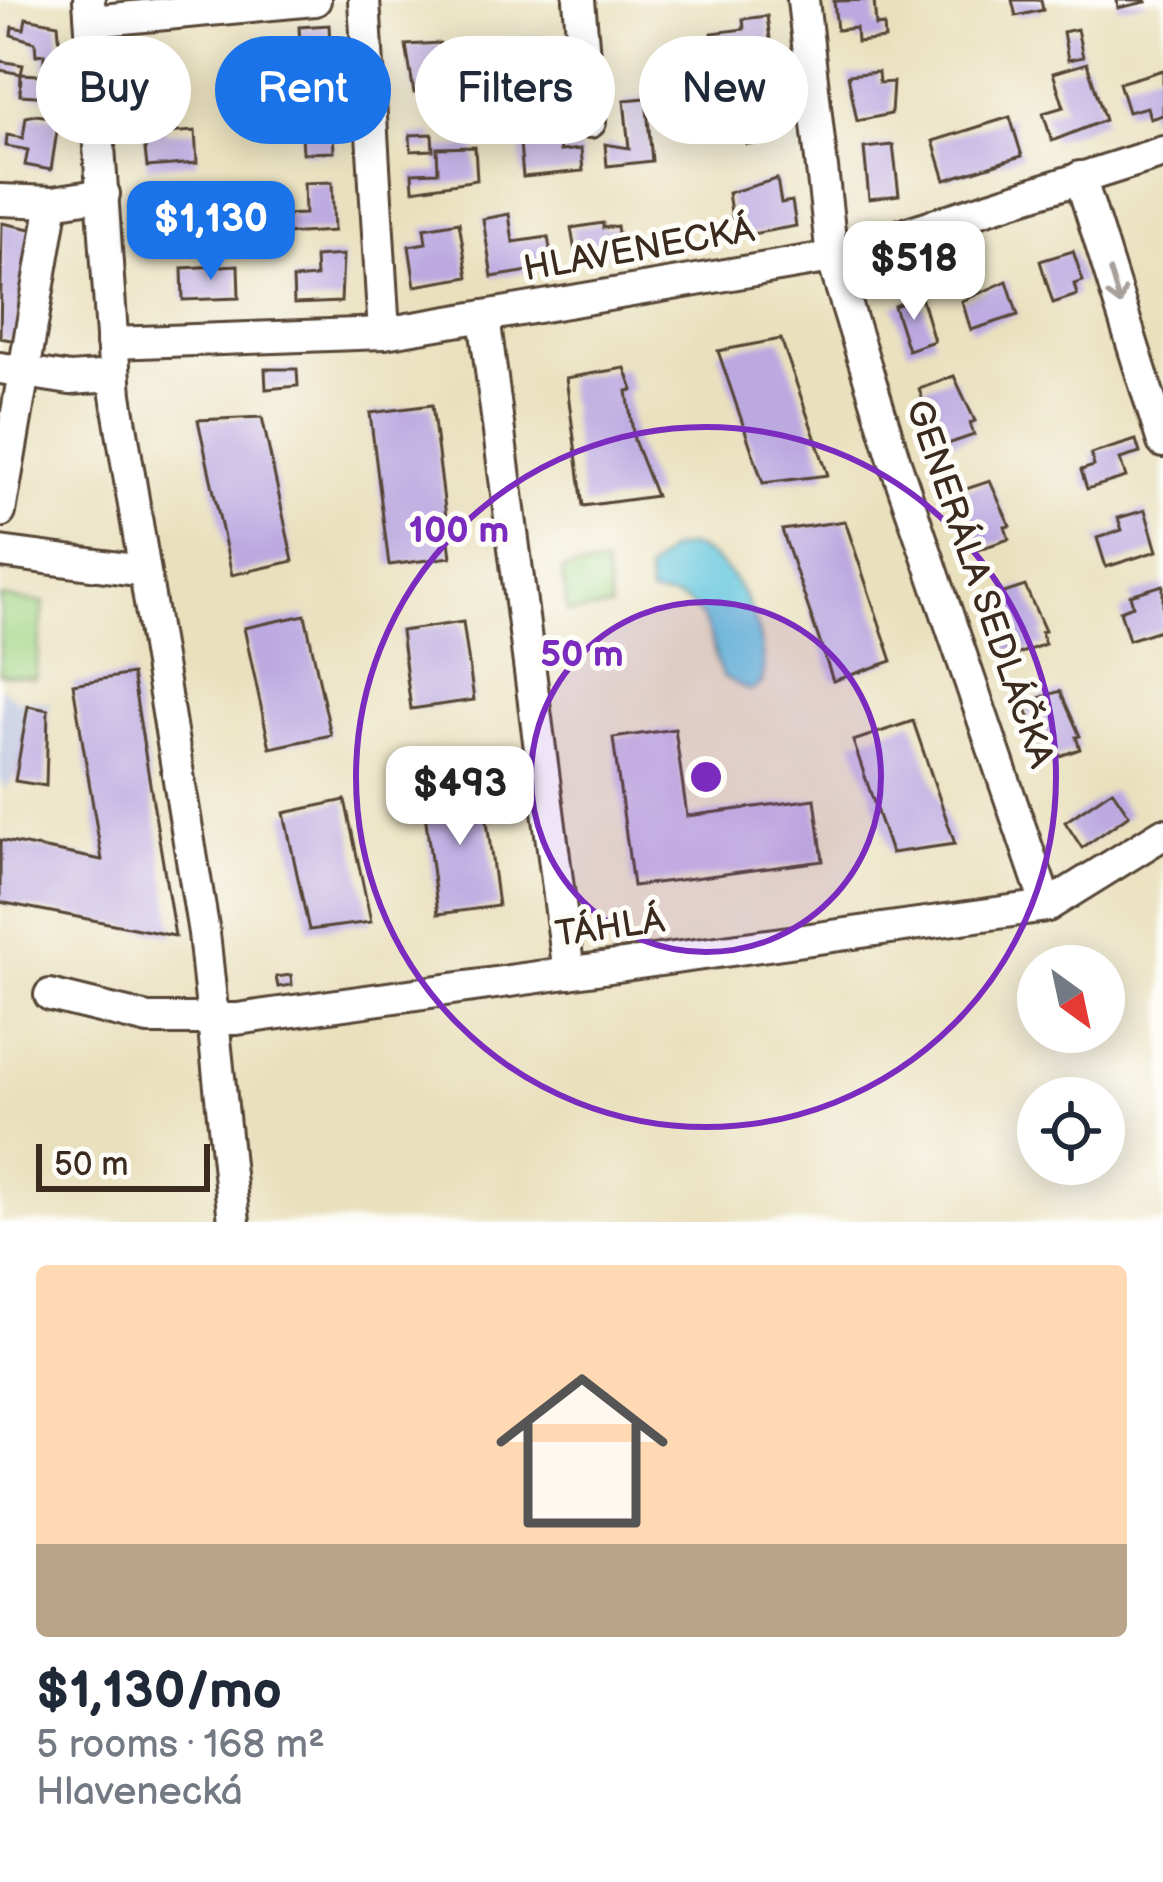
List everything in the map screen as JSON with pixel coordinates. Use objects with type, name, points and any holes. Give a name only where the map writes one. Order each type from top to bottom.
[{"type":"street","points":[[234,1222],[213,1020],[176,757],[142,571],[114,376],[90,10],[315,0]]},
{"type":"street","points":[[364,0],[384,332]]},
{"type":"street","points":[[579,0],[582,36]]},
{"type":"street","name":"GENERÁLA SEDLÁČKA","points":[[802,0],[832,257],[895,462],[1047,906]]},
{"type":"street","name":"HLAVENECKÁ","points":[[112,343],[384,332],[832,257],[1163,152]]},
{"type":"street","points":[[1080,177],[1163,442]]},
{"type":"street","points":[[0,200],[53,202],[104,194]]},
{"type":"street","points":[[0,512],[13,371],[53,202]]},
{"type":"street","points":[[484,316],[569,973]]},
{"type":"street","points":[[13,371],[70,379],[114,376]]},
{"type":"street","points":[[0,552],[142,571]]},
{"type":"street","name":"TÁHLÁ","points":[[50,995],[148,1019],[213,1020],[1047,906],[1163,834]]},
{"type":"shaded area","points":[[0,686],[16,699],[52,703],[7,789],[0,781]]},
{"type":"green space","points":[[604,565],[611,608],[568,613],[562,570]]},
{"type":"green space","points":[[0,597],[44,603],[35,678],[0,674]]},
{"type":"water","points":[[689,546],[722,566],[747,602],[763,664],[762,683],[750,691],[722,676],[704,621],[690,604],[650,594],[647,572],[669,550]]},
{"type":"building","points":[[874,0],[876,26],[884,25],[885,39],[857,42],[856,28],[837,30],[834,1]]},
{"type":"building","points":[[1012,0],[1041,0],[1043,10],[1016,16]]},
{"type":"building","points":[[1117,0],[1145,0],[1146,2],[1118,8]]},
{"type":"building","points":[[767,16],[770,36],[712,36],[744,29],[743,19]]},
{"type":"building","points":[[26,18],[58,24],[59,36],[36,36],[36,55],[35,42],[11,35],[12,27],[24,29]]},
{"type":"building","points":[[329,25],[330,36],[300,36],[299,27]]},
{"type":"building","points":[[1077,29],[1083,57],[1068,60],[1063,32]]},
{"type":"building","points":[[415,44],[415,93],[414,93],[406,45]]},
{"type":"building","points":[[0,61],[23,65],[21,74],[0,70]]},
{"type":"building","points":[[1087,63],[1105,120],[1052,141],[1043,113],[1064,107],[1053,73]]},
{"type":"building","points":[[1163,70],[1163,115],[1150,119],[1147,107],[1128,112],[1119,83]]},
{"type":"building","points":[[878,72],[879,83],[893,82],[891,114],[857,121],[848,75]]},
{"type":"building","points":[[21,74],[36,75],[36,96],[20,95]]},
{"type":"building","points":[[639,99],[639,144],[650,144],[652,161],[607,166],[605,144],[629,148],[624,100]]},
{"type":"building","points":[[36,115],[36,144],[55,144],[51,170],[25,165],[28,150],[6,146],[7,135],[23,138],[26,117]]},
{"type":"building","points":[[1010,117],[1022,156],[945,180],[933,141]]},
{"type":"building","points":[[191,131],[195,131],[197,163],[147,167],[144,144],[191,144]]},
{"type":"building","points":[[410,135],[415,135],[415,144],[433,144],[433,150],[411,151]]},
{"type":"building","points":[[303,144],[334,144],[334,152],[303,153]]},
{"type":"building","points":[[520,144],[559,144],[560,151],[581,149],[583,171],[523,177]]},
{"type":"building","points":[[893,145],[899,195],[869,199],[864,148]]},
{"type":"building","points":[[475,147],[477,180],[413,190],[412,173],[438,172],[437,148]]},
{"type":"building","points":[[777,179],[781,203],[792,201],[796,226],[735,237],[728,193]]},
{"type":"building","points":[[332,182],[334,231],[284,234],[283,215],[305,214],[304,183]]},
{"type":"building","points":[[195,196],[196,228],[148,223],[147,200]]},
{"type":"building","points":[[509,214],[513,242],[548,237],[553,267],[492,277],[483,219]]},
{"type":"building","points":[[459,222],[468,277],[415,286],[409,246],[426,243],[424,228]]},
{"type":"building","points":[[2,223],[36,230],[16,341],[0,338]]},
{"type":"building","points":[[603,223],[603,228],[617,226],[621,255],[576,257],[571,228]]},
{"type":"building","points":[[1073,251],[1083,281],[1074,284],[1077,295],[1053,303],[1040,261]]},
{"type":"building","points":[[343,255],[341,302],[294,304],[293,279],[316,277],[315,257]]},
{"type":"building","points":[[238,265],[239,298],[183,300],[182,268]]},
{"type":"building","points":[[1007,281],[1018,315],[971,330],[962,301]]},
{"type":"building","points":[[921,297],[934,341],[908,350],[894,306]]},
{"type":"building","points":[[781,339],[828,475],[763,483],[718,351]]},
{"type":"building","points":[[625,368],[633,390],[627,391],[634,440],[656,496],[583,506],[566,378]]},
{"type":"building","points":[[265,369],[297,369],[298,386],[266,389]]},
{"type":"building","points":[[954,376],[975,421],[970,423],[974,435],[939,447],[919,389]]},
{"type":"building","points":[[432,405],[451,557],[389,565],[370,413]]},
{"type":"building","points":[[262,417],[293,561],[232,575],[198,420]]},
{"type":"building","points":[[1136,440],[1140,453],[1120,459],[1126,477],[1087,489],[1081,470],[1094,466],[1091,454]]},
{"type":"building","points":[[990,481],[1010,526],[1005,527],[1009,539],[974,551],[954,493]]},
{"type":"building","points":[[1145,510],[1157,551],[1106,567],[1097,538],[1122,530],[1118,518]]},
{"type":"building","points":[[845,521],[892,661],[833,681],[782,530]]},
{"type":"building","points":[[1163,585],[1163,629],[1129,640],[1120,611],[1133,606],[1130,595]]},
{"type":"building","points":[[1025,586],[1045,631],[1041,632],[1045,644],[1010,657],[989,598]]},
{"type":"building","points":[[305,615],[331,735],[270,748],[244,628]]},
{"type":"building","points":[[463,622],[474,700],[411,709],[401,631]]},
{"type":"building","points":[[132,674],[175,936],[0,902],[0,840],[102,860],[73,684]]},
{"type":"building","points":[[1060,691],[1080,736],[1076,737],[1080,749],[1045,761],[1024,703]]},
{"type":"building","points":[[28,706],[48,710],[46,786],[15,781]]},
{"type":"building","points":[[913,721],[955,844],[891,853],[853,741]]},
{"type":"building","points":[[675,729],[687,816],[815,799],[823,861],[633,886],[613,738]]},
{"type":"building","points":[[482,782],[498,906],[438,914],[422,790]]},
{"type":"building","points":[[1112,790],[1129,815],[1082,848],[1065,822]]},
{"type":"building","points":[[345,800],[371,922],[309,930],[284,813]]},
{"type":"building","points":[[291,975],[292,985],[278,987],[276,977]]}]
